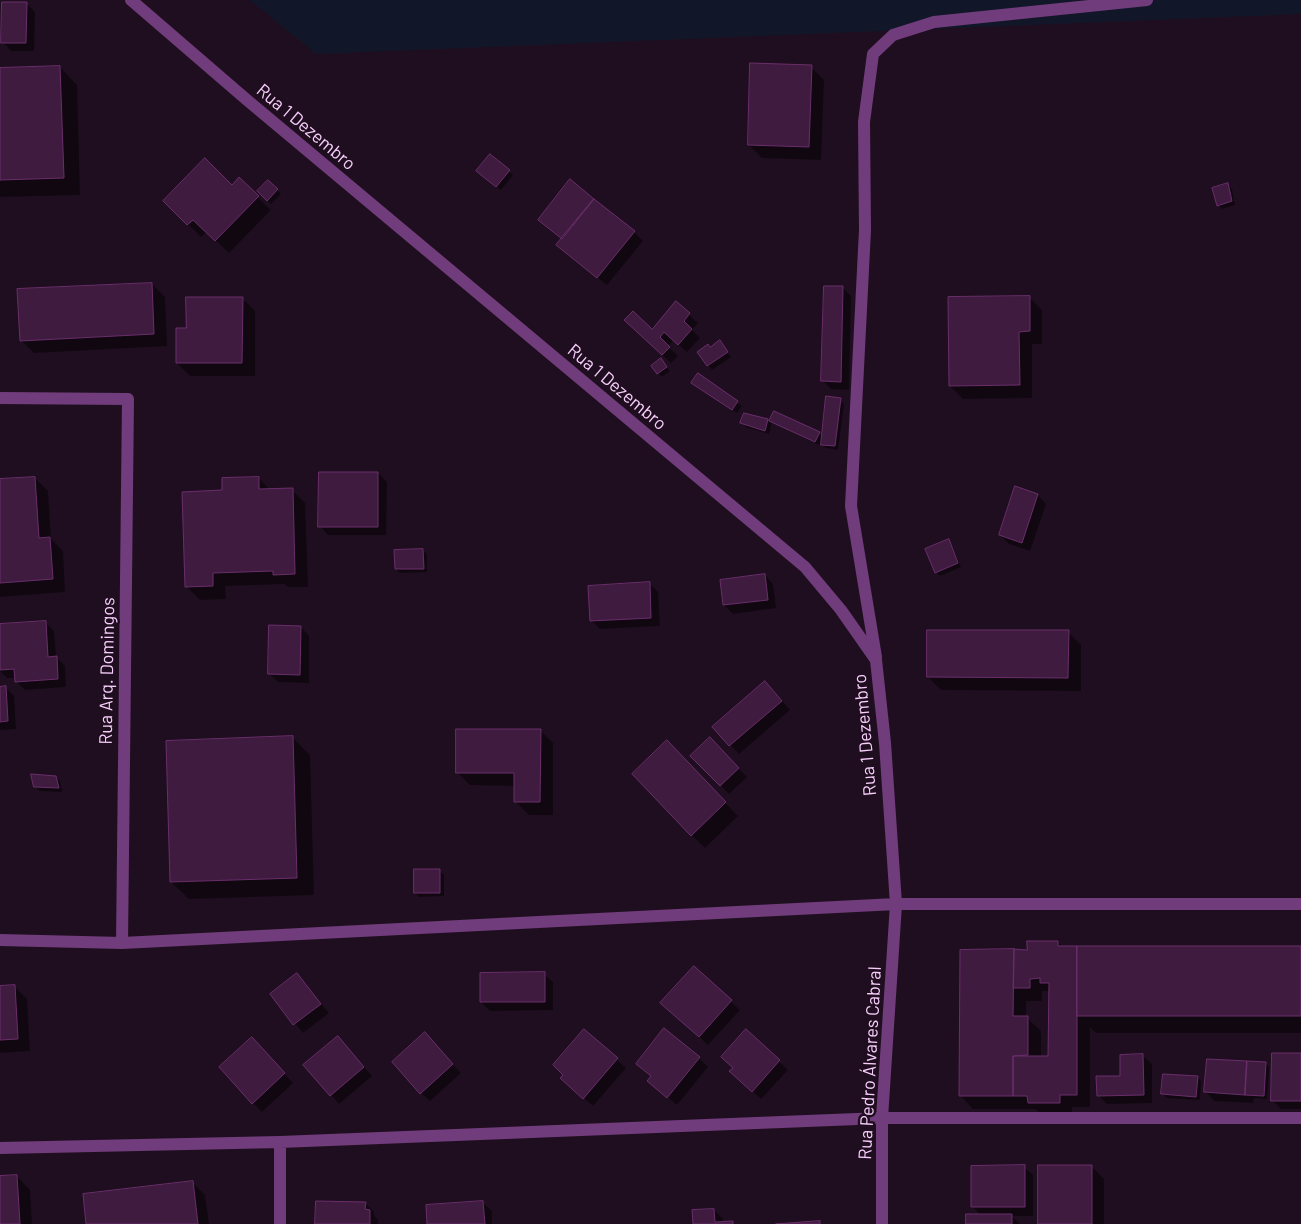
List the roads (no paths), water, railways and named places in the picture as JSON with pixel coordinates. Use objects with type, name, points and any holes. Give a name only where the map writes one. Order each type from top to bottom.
[{"type":"street","name":"Rua 1 Dezembro","points":[[131,0],[247,100],[805,567],[841,610],[876,660],[885,743],[896,904]]},
{"type":"street","points":[[876,660],[851,506],[865,230],[864,122],[873,54],[893,35],[934,22],[1147,0]]},
{"type":"street","name":"Rua Arq. Domingos","points":[[0,398],[128,399],[122,943]]},
{"type":"street","points":[[0,940],[122,943],[896,904],[1301,904]]},
{"type":"street","name":"Rua Pedro Álvares Cabral","points":[[882,1224],[882,1118],[896,904]]},
{"type":"street","points":[[0,1148],[280,1142],[882,1118],[1301,1118]]},
{"type":"street","points":[[280,1142],[280,1224]]}]
